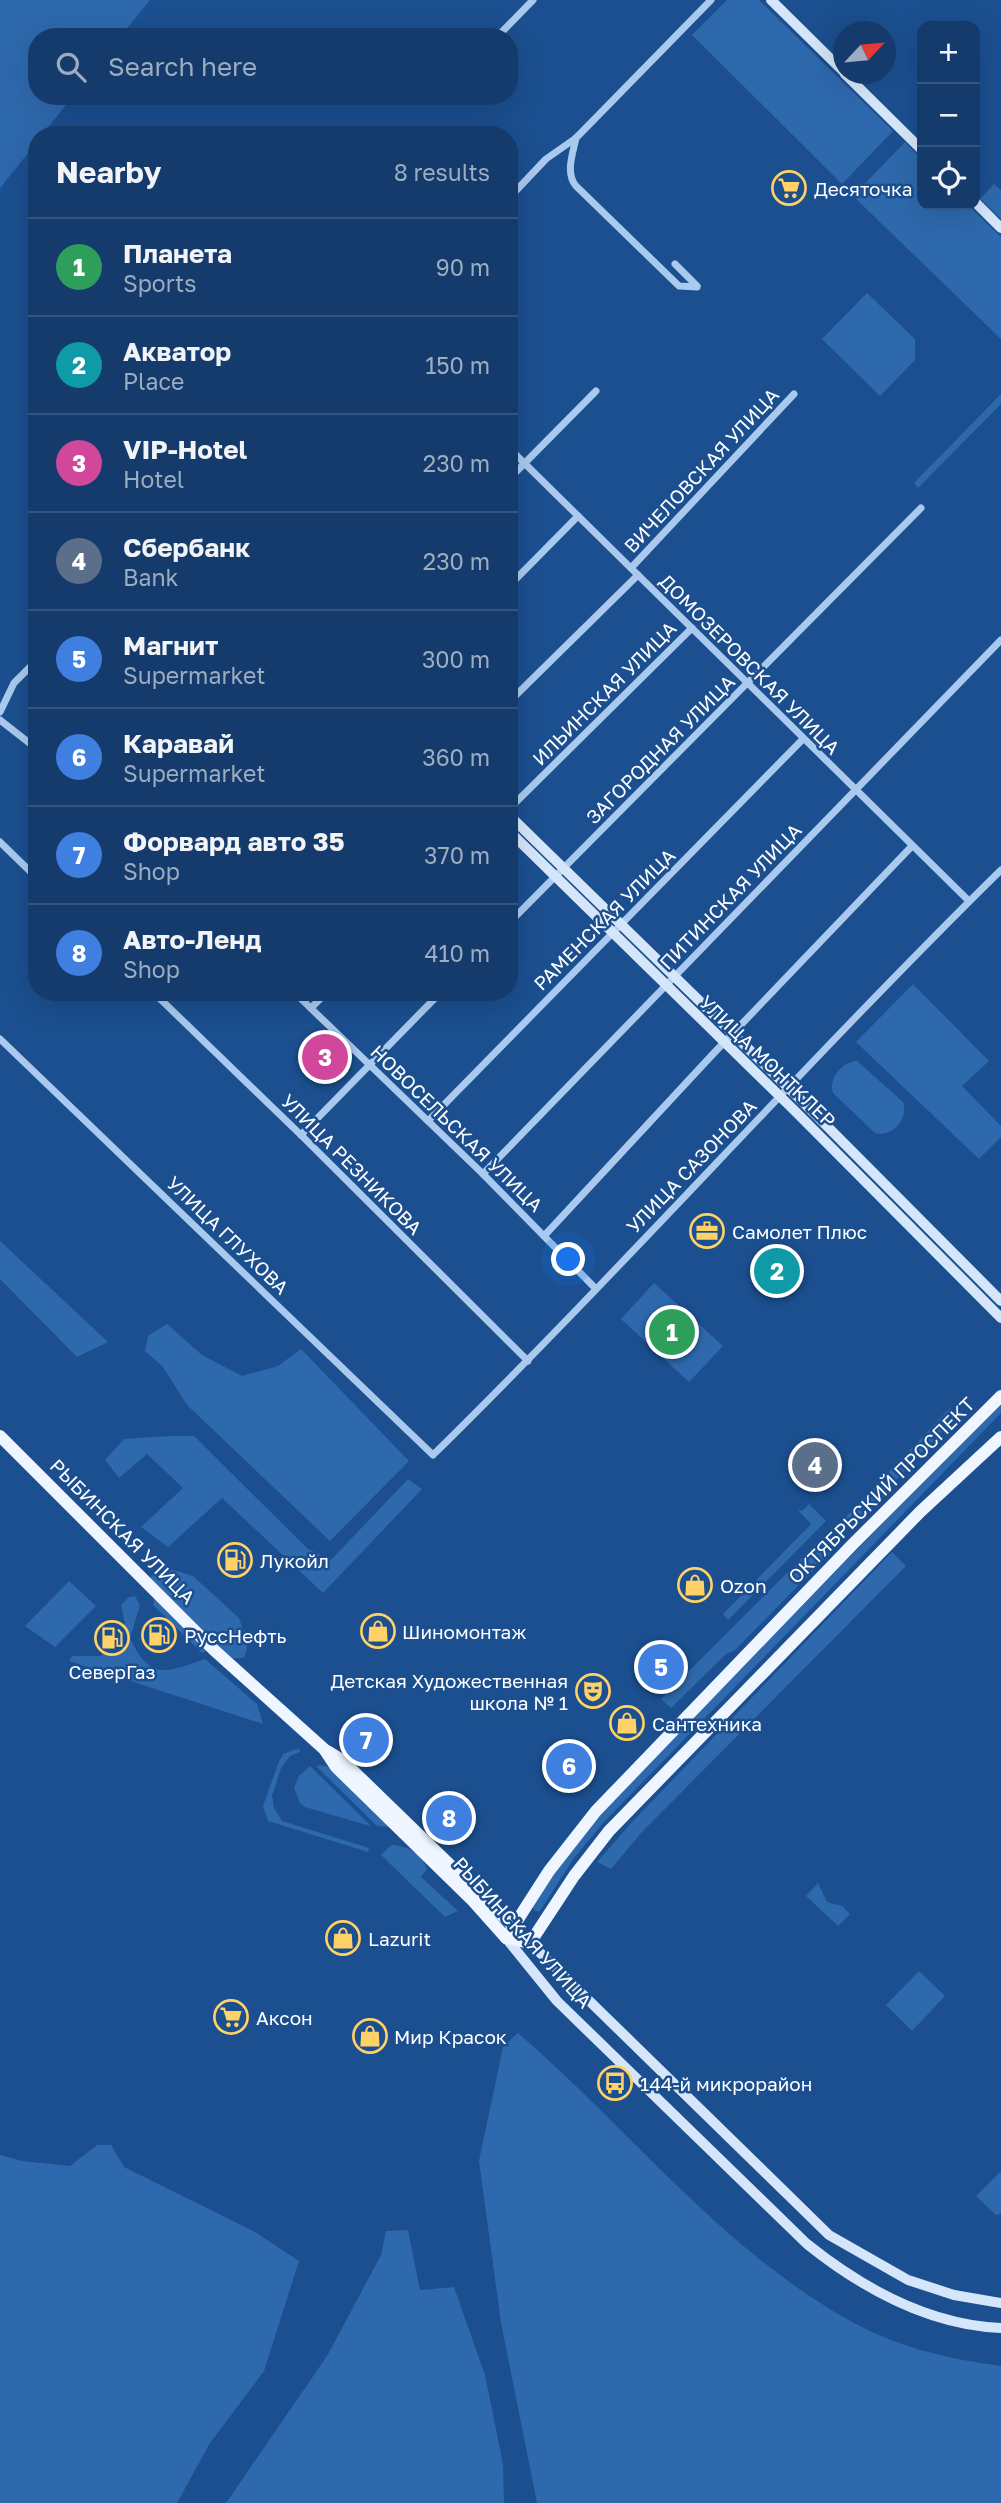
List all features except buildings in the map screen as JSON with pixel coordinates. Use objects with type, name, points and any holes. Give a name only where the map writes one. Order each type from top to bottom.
[{"type":"main road","name":"ОКТЯБРЬСКИЙ ПРОСПЕКТ","points":[[506,1938],[549,1871],[596,1811],[852,1545],[1001,1396]]},
{"type":"main road","name":"РЫБИНСКАЯ УЛИЦА","points":[[0,1436],[214,1650],[324,1749],[336,1767],[473,1901],[506,1938]]},
{"type":"main road","points":[[530,1943],[552,1908],[609,1831],[920,1512],[1001,1437]]},
{"type":"main road","points":[[324,1749],[342,1760],[530,1943]]},
{"type":"main road","points":[[506,1938],[530,1943]]},
{"type":"street","points":[[507,28],[534,0]]},
{"type":"street","points":[[518,189],[546,159],[576,138],[711,0]]},
{"type":"street","points":[[771,0],[833,62]]},
{"type":"street","points":[[855,84],[919,147]]},
{"type":"street","points":[[576,138],[571,180],[679,286],[697,286],[675,264]]},
{"type":"street","points":[[980,207],[1001,228]]},
{"type":"street","points":[[518,471],[596,391]]},
{"type":"street","name":"ВИЧЕЛОВСКАЯ УЛИЦА","points":[[631,568],[794,394]]},
{"type":"street","name":"ДОМОЗЕРОВСКАЯ УЛИЦА","points":[[518,456],[969,901]]},
{"type":"street","name":"ЗАГОРОДНАЯ УЛИЦА","points":[[518,914],[921,508]]},
{"type":"street","points":[[518,577],[578,516]]},
{"type":"street","name":"ВИЧЕЛОВСКАЯ УЛИЦА","points":[[518,693],[638,575]]},
{"type":"street","name":"ИЛЬИНСКАЯ УЛИЦА","points":[[518,800],[692,628]]},
{"type":"street","name":"ПИТИНСКАЯ УЛИЦА","points":[[483,1174],[1001,640]]},
{"type":"street","points":[[0,712],[15,683],[28,669]]},
{"type":"street","points":[[0,720],[28,742]]},
{"type":"street","name":"РАМЕНСКАЯ УЛИЦА","points":[[428,1121],[803,740]]},
{"type":"street","name":"УЛИЦА МОНТКЛЕР","points":[[518,825],[612,933],[666,986],[789,1088],[1001,1301]]},
{"type":"street","name":"УЛИЦА МОНТКЛЕР","points":[[518,838],[621,924],[675,977],[780,1097],[1001,1318]]},
{"type":"street","points":[[0,842],[28,869]]},
{"type":"street","points":[[544,1236],[912,846]]},
{"type":"street","name":"УЛИЦА САЗОНОВА","points":[[433,1455],[528,1361],[1001,870]]},
{"type":"street","name":"УЛИЦА РЕЗНИКОВА","points":[[162,1001],[528,1361]]},
{"type":"street","name":"НОВОСЕЛЬСКАЯ УЛИЦА","points":[[304,1001],[483,1174],[596,1289]]},
{"type":"street","points":[[311,1008],[318,1001]]},
{"type":"street","points":[[301,1135],[432,1001]]},
{"type":"street","name":"УЛИЦА ГЛУХОВА","points":[[0,1039],[433,1455]]},
{"type":"street","name":"РЫБИНСКАЯ УЛИЦА","points":[[506,1938],[557,2001],[807,2244],[831,2263],[857,2281],[916,2309],[975,2325],[1001,2328]]},
{"type":"street","points":[[530,1943],[829,2235],[908,2280],[954,2295],[1001,2303]]},
{"type":"shaded area","points":[[0,0],[150,0],[127,28],[28,28],[28,105],[66,105],[49,126],[28,126],[28,153],[0,188]]},
{"type":"shaded area","points":[[727,0],[759,0],[833,72],[833,84],[845,84],[893,131],[842,184],[692,35]]},
{"type":"shaded area","points":[[905,142],[917,155],[917,210],[973,210],[1001,237],[1001,339],[853,196]]},
{"type":"shaded area","points":[[994,184],[1001,190],[1001,219],[980,199]]},
{"type":"shaded area","points":[[867,293],[915,339],[915,360],[880,396],[822,339]]},
{"type":"shaded area","points":[[1001,394],[1001,404],[918,488],[914,483]]},
{"type":"shaded area","points":[[913,984],[989,1061],[962,1086],[1001,1126],[1001,1137],[979,1159],[856,1042]]},
{"type":"shaded area","points":[[857,1061],[903,1102],[904,1115],[901,1121],[887,1133],[875,1133],[833,1093],[834,1077],[846,1064]]},
{"type":"shaded area","points":[[0,1241],[108,1342],[77,1357],[0,1279]]},
{"type":"shaded area","points":[[654,1283],[723,1346],[689,1382],[621,1319]]},
{"type":"shaded area","points":[[167,1324],[202,1355],[242,1376],[278,1366],[301,1349],[409,1461],[330,1541],[187,1405],[163,1367],[145,1351],[148,1336]]},
{"type":"shaded area","points":[[1001,1402],[1001,1413],[603,1823],[574,1858],[540,1911],[535,1911],[533,1907],[564,1857],[598,1815]]},
{"type":"shaded area","points":[[950,1408],[958,1415],[849,1529],[841,1522]]},
{"type":"shaded area","points":[[194,1436],[308,1549],[331,1560],[408,1479],[422,1489],[323,1593],[222,1498],[168,1547],[141,1527],[183,1488],[147,1454],[119,1478],[105,1460],[124,1439]]},
{"type":"shaded area","points":[[809,1504],[826,1521],[728,1620],[723,1614],[811,1524],[797,1509],[802,1511]]},
{"type":"shaded area","points":[[831,1529],[842,1541],[735,1650],[726,1654],[671,1708],[661,1699]]},
{"type":"shaded area","points":[[892,1552],[906,1566],[641,1833],[611,1869],[597,1862],[632,1822]]},
{"type":"shaded area","points":[[170,1569],[193,1576],[239,1618],[246,1638],[244,1658],[232,1658],[218,1648],[150,1578],[153,1573]]},
{"type":"shaded area","points":[[69,1581],[96,1606],[55,1647],[25,1626]]},
{"type":"shaded area","points":[[135,1596],[140,1605],[130,1638],[145,1662],[161,1670],[170,1670],[205,1659],[257,1704],[263,1724],[69,1661],[72,1656],[101,1656],[125,1624],[121,1605],[129,1597]]},
{"type":"shaded area","points":[[155,1597],[208,1650],[202,1653],[153,1605]]},
{"type":"shaded area","points":[[299,1748],[300,1752],[290,1756],[281,1768],[272,1796],[274,1808],[282,1821],[369,1848],[368,1852],[268,1821],[263,1806],[278,1764],[283,1754]]},
{"type":"shaded area","points":[[310,1766],[370,1826],[305,1807],[300,1803],[294,1788],[299,1776]]},
{"type":"shaded area","points":[[317,1767],[329,1767],[389,1827],[377,1826]]},
{"type":"shaded area","points":[[394,1845],[418,1855],[427,1869],[421,1877],[458,1911],[445,1917],[381,1855]]},
{"type":"shaded area","points":[[818,1883],[827,1902],[842,1906],[850,1914],[838,1926],[806,1896]]},
{"type":"shaded area","points":[[919,1971],[945,1996],[912,2031],[886,2005]]},
{"type":"shaded area","points":[[518,2033],[715,2221],[799,2289],[863,2328],[901,2344],[941,2355],[1001,2366],[1001,2503],[537,2503],[501,2323],[479,2161],[503,2047]]},
{"type":"shaded area","points":[[97,2145],[111,2145],[124,2167],[255,2232],[299,2261],[264,2371],[210,2443],[177,2503],[0,2503],[0,2155],[22,2161],[70,2166]]},
{"type":"shaded area","points":[[1001,2171],[1001,2214],[996,2215],[976,2196]]},
{"type":"shaded area","points":[[408,2230],[420,2290],[454,2287],[485,2375],[503,2464],[504,2503],[226,2503],[327,2356],[381,2255],[386,2231]]},
{"type":"place","name":"Десяточка","points":[[789,188]]},
{"type":"place","name":"VIP-Hotel","points":[[325,1057]]},
{"type":"place","name":"Самолет Плюс","points":[[707,1231]]},
{"type":"place","name":"Акватор","points":[[777,1271]]},
{"type":"place","name":"Планета","points":[[672,1332]]},
{"type":"place","name":"Сбербанк","points":[[815,1465]]},
{"type":"place","name":"Лукойл","points":[[235,1560]]},
{"type":"place","name":"Ozon","points":[[695,1585]]},
{"type":"place","name":"Шиномонтаж","points":[[378,1631]]},
{"type":"place","name":"РуссНефть","points":[[159,1635]]},
{"type":"place","name":"СеверГаз","points":[[112,1638]]},
{"type":"place","name":"Магнит","points":[[661,1667]]},
{"type":"place","name":"Детская Художественная школа № 1","points":[[593,1691]]},
{"type":"place","name":"Сантехника","points":[[627,1723]]},
{"type":"place","name":"Форвард авто 35","points":[[366,1740]]},
{"type":"place","name":"Каравай","points":[[569,1766]]},
{"type":"place","name":"Авто-Ленд","points":[[449,1818]]},
{"type":"place","name":"Lazurit","points":[[343,1938]]},
{"type":"place","name":"Аксон","points":[[231,2017]]},
{"type":"place","name":"Мир Красок","points":[[370,2036]]},
{"type":"place","name":"144-й микрорайон","points":[[615,2083]]}]
